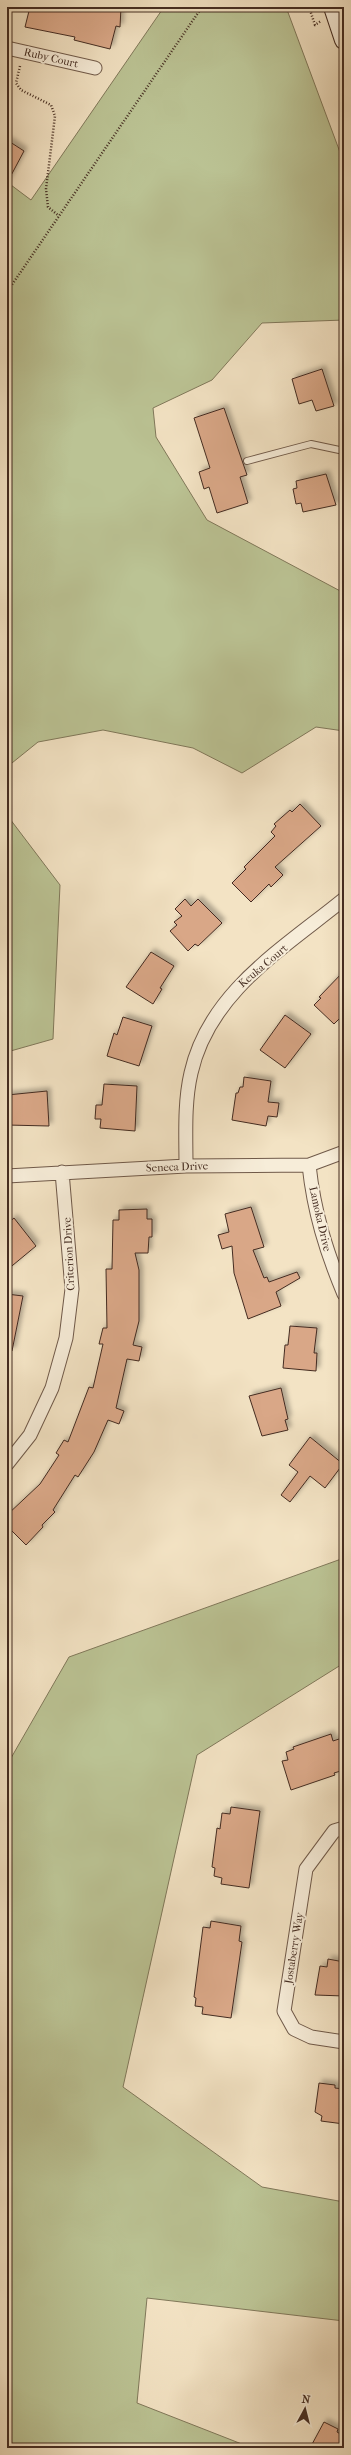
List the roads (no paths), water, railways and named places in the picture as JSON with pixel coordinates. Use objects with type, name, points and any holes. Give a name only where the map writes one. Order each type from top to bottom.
[{"type":"main road","points":[[333,7],[344,40]]},
{"type":"street","name":"Ruby Court","points":[[7,48],[95,68]]},
{"type":"street","name":"Keuka Court","points":[[186,1166],[186,1100],[191,1073],[200,1042],[220,1008],[239,984],[344,900]]},
{"type":"street","name":"Seneca Drive","points":[[7,1176],[186,1166],[310,1165],[344,1152]]},
{"type":"street","name":"Lamoka Drive","points":[[310,1165],[313,1196],[327,1254],[344,1294]]},
{"type":"street","name":"Criterion Drive","points":[[7,1464],[30,1435],[49,1395],[66,1338],[72,1289],[62,1172]]},
{"type":"street","name":"Jostaberry Way","points":[[344,1828],[334,1831],[306,1869],[284,2011],[294,2029],[310,2037],[344,2042]]},
{"type":"lane","points":[[247,461],[311,444],[344,452]]}]
